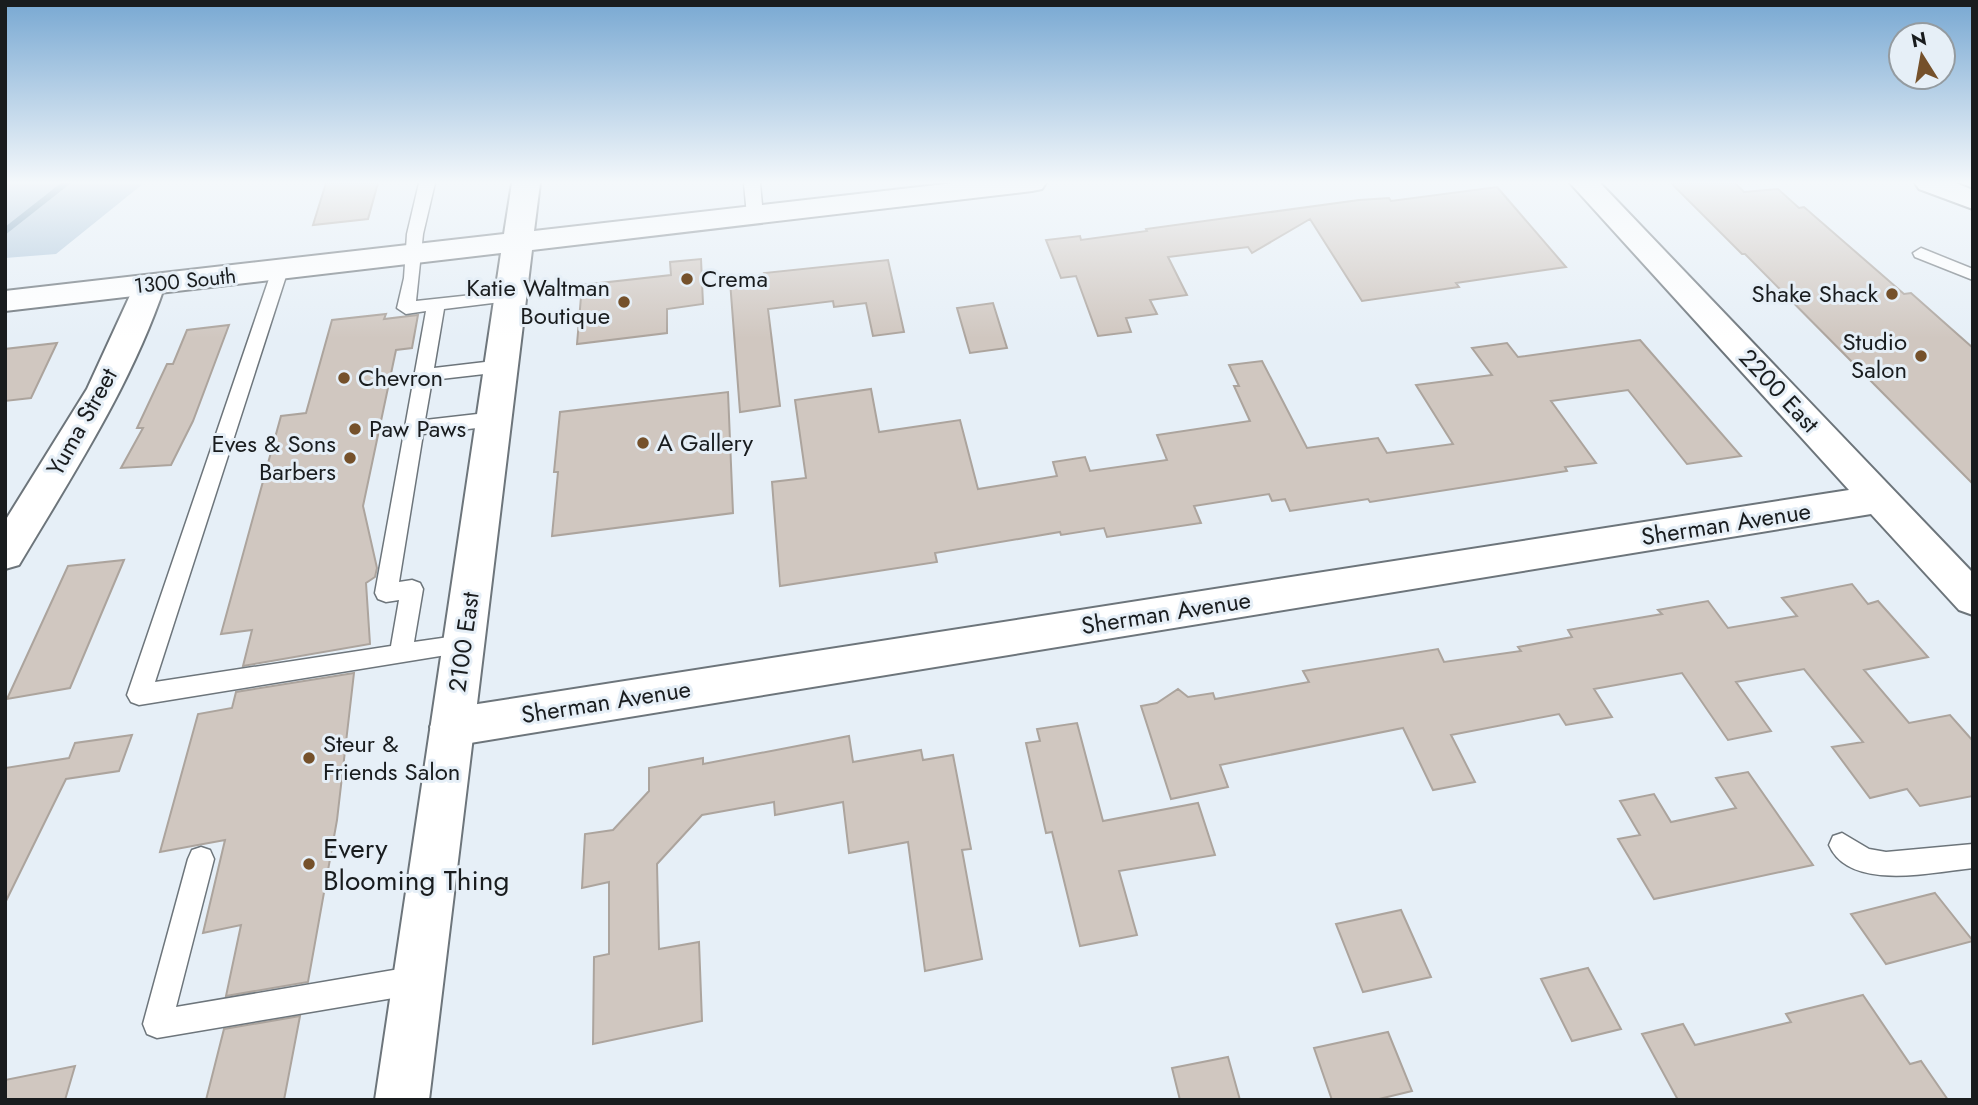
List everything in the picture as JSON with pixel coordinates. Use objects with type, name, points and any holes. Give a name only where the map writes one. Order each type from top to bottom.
[{"type":"street","name":"2100 East","points":[[402,1100],[518,235]]},
{"type":"street","name":"1300 South","points":[[5,301],[588,235]]},
{"type":"street","name":"2200 East","points":[[1632,235],[1973,599]]},
{"type":"street","name":"Yuma Street","points":[[5,554],[97,401],[142,310],[149,285]]},
{"type":"street","name":"Sherman Avenue","points":[[452,727],[1879,499]]},
{"type":"lane","points":[[415,235],[412,278],[406,308],[509,296]]},
{"type":"lane","points":[[1921,254],[1973,275]]},
{"type":"lane","points":[[280,270],[139,695],[463,644]]},
{"type":"lane","points":[[401,654],[412,589],[386,593],[436,304]]},
{"type":"lane","points":[[424,375],[502,366]]},
{"type":"lane","points":[[414,428],[495,419]]},
{"type":"lane","points":[[1843,845],[1864,860],[1886,864],[1973,856]]},
{"type":"lane","points":[[201,859],[157,1024],[417,980]]},
{"type":"shaded area","points":[[5,235],[80,235],[56,254],[5,258]]},
{"type":"building","points":[[1121,235],[1283,235],[1252,253],[1248,247],[1168,257],[1187,295],[1150,300],[1157,314],[1126,318],[1131,332],[1098,336],[1076,276],[1061,278],[1046,240],[1080,236],[1081,240]]},
{"type":"building","points":[[1320,235],[1538,235],[1566,267],[1456,283],[1459,287],[1362,301]]},
{"type":"building","points":[[1723,235],[1836,235],[1904,294],[1911,293],[1973,348],[1973,484],[1745,254]]},
{"type":"building","points":[[701,259],[703,304],[667,309],[667,333],[577,344],[582,285],[671,275],[670,262]]},
{"type":"building","points":[[888,260],[904,332],[873,336],[866,303],[834,307],[833,301],[768,309],[780,406],[740,412],[730,281],[765,277],[764,273]]},
{"type":"building","points":[[993,303],[1007,348],[970,353],[957,308]]},
{"type":"building","points":[[386,314],[384,319],[418,315],[412,348],[396,350],[363,506],[377,568],[375,577],[366,583],[370,644],[243,666],[252,630],[221,634],[281,416],[306,413],[332,320]]},
{"type":"building","points":[[229,325],[193,421],[171,465],[121,468],[143,428],[137,428],[167,364],[173,364],[187,330]]},
{"type":"building","points":[[1640,340],[1741,456],[1687,464],[1628,390],[1551,401],[1596,463],[1565,467],[1567,471],[1370,502],[1368,499],[1290,511],[1285,499],[1272,501],[1269,494],[1194,506],[1201,523],[1107,537],[1104,528],[1061,535],[1060,532],[935,553],[937,562],[780,586],[772,482],[806,478],[795,400],[871,389],[879,432],[960,420],[978,489],[1057,476],[1053,462],[1085,457],[1090,471],[1167,460],[1157,435],[1250,421],[1234,386],[1239,386],[1229,365],[1262,361],[1307,448],[1378,438],[1387,453],[1453,444],[1416,385],[1492,375],[1472,348],[1507,343],[1518,357]]},
{"type":"building","points":[[57,343],[31,398],[5,401],[5,349]]},
{"type":"building","name":"A Gallery","points":[[728,392],[733,513],[552,536],[558,472],[554,472],[560,412]]},
{"type":"building","points":[[124,560],[70,688],[7,699],[68,566]]},
{"type":"building","points":[[1852,584],[1868,604],[1878,601],[1928,657],[1864,670],[1909,723],[1950,715],[1973,741],[1973,796],[1920,806],[1907,789],[1870,798],[1832,747],[1863,742],[1804,669],[1736,682],[1771,731],[1728,740],[1682,673],[1594,689],[1612,717],[1566,725],[1559,714],[1451,735],[1475,782],[1433,790],[1403,728],[1220,765],[1228,787],[1171,799],[1141,706],[1157,703],[1178,689],[1188,697],[1213,693],[1215,699],[1309,682],[1303,671],[1438,649],[1444,662],[1521,651],[1518,647],[1572,637],[1568,630],[1662,614],[1658,610],[1708,601],[1728,628],[1797,616],[1782,598]]},
{"type":"building","points":[[354,673],[337,820],[308,982],[226,996],[241,925],[203,933],[225,840],[160,852],[198,714],[232,708],[236,692]]},
{"type":"building","points":[[1077,723],[1103,821],[1198,803],[1215,855],[1119,871],[1137,935],[1080,946],[1052,832],[1046,833],[1026,743],[1040,741],[1037,729]]},
{"type":"building","points":[[132,735],[119,771],[66,779],[5,903],[5,768],[69,758],[75,743]]},
{"type":"building","points":[[849,736],[853,762],[921,750],[923,760],[953,755],[971,849],[962,850],[982,959],[925,971],[908,842],[849,853],[843,802],[775,815],[774,802],[702,815],[657,864],[659,949],[699,942],[702,1021],[593,1044],[594,957],[609,954],[609,882],[582,888],[585,834],[613,830],[649,791],[649,768],[703,758],[703,764]]},
{"type":"building","points":[[1748,772],[1813,865],[1654,899],[1618,839],[1640,835],[1620,801],[1654,794],[1671,822],[1736,808],[1716,778]]},
{"type":"building","points":[[1935,893],[1973,941],[1886,964],[1851,914]]},
{"type":"building","points":[[1401,910],[1431,977],[1363,992],[1336,924]]},
{"type":"building","points":[[1588,968],[1621,1029],[1572,1041],[1541,979]]},
{"type":"building","points":[[1863,995],[1910,1064],[1921,1061],[1948,1100],[1678,1100],[1642,1034],[1683,1024],[1695,1045],[1791,1022],[1786,1014]]},
{"type":"building","points":[[300,1016],[284,1100],[206,1100],[224,1029]]},
{"type":"building","points":[[1388,1032],[1412,1091],[1375,1100],[1332,1100],[1314,1048]]},
{"type":"building","points":[[1228,1057],[1240,1100],[1180,1100],[1172,1068]]},
{"type":"building","points":[[75,1066],[65,1100],[5,1100],[5,1080]]},
{"type":"place","name":"Crema","points":[[687,279]]},
{"type":"place","name":"Shake Shack","points":[[1892,294]]},
{"type":"place","name":"Katie Waltman Boutique","points":[[624,302]]},
{"type":"place","name":"Studio Salon","points":[[1921,356]]},
{"type":"place","name":"Chevron","points":[[344,378]]},
{"type":"place","name":"Paw Paws","points":[[355,429]]},
{"type":"place","name":"A Gallery","points":[[643,443]]},
{"type":"place","name":"Eves & Sons Barbers","points":[[350,458]]},
{"type":"place","name":"Steur & Friends Salon","points":[[309,758]]},
{"type":"place","name":"Every Blooming Thing","points":[[309,864]]}]
